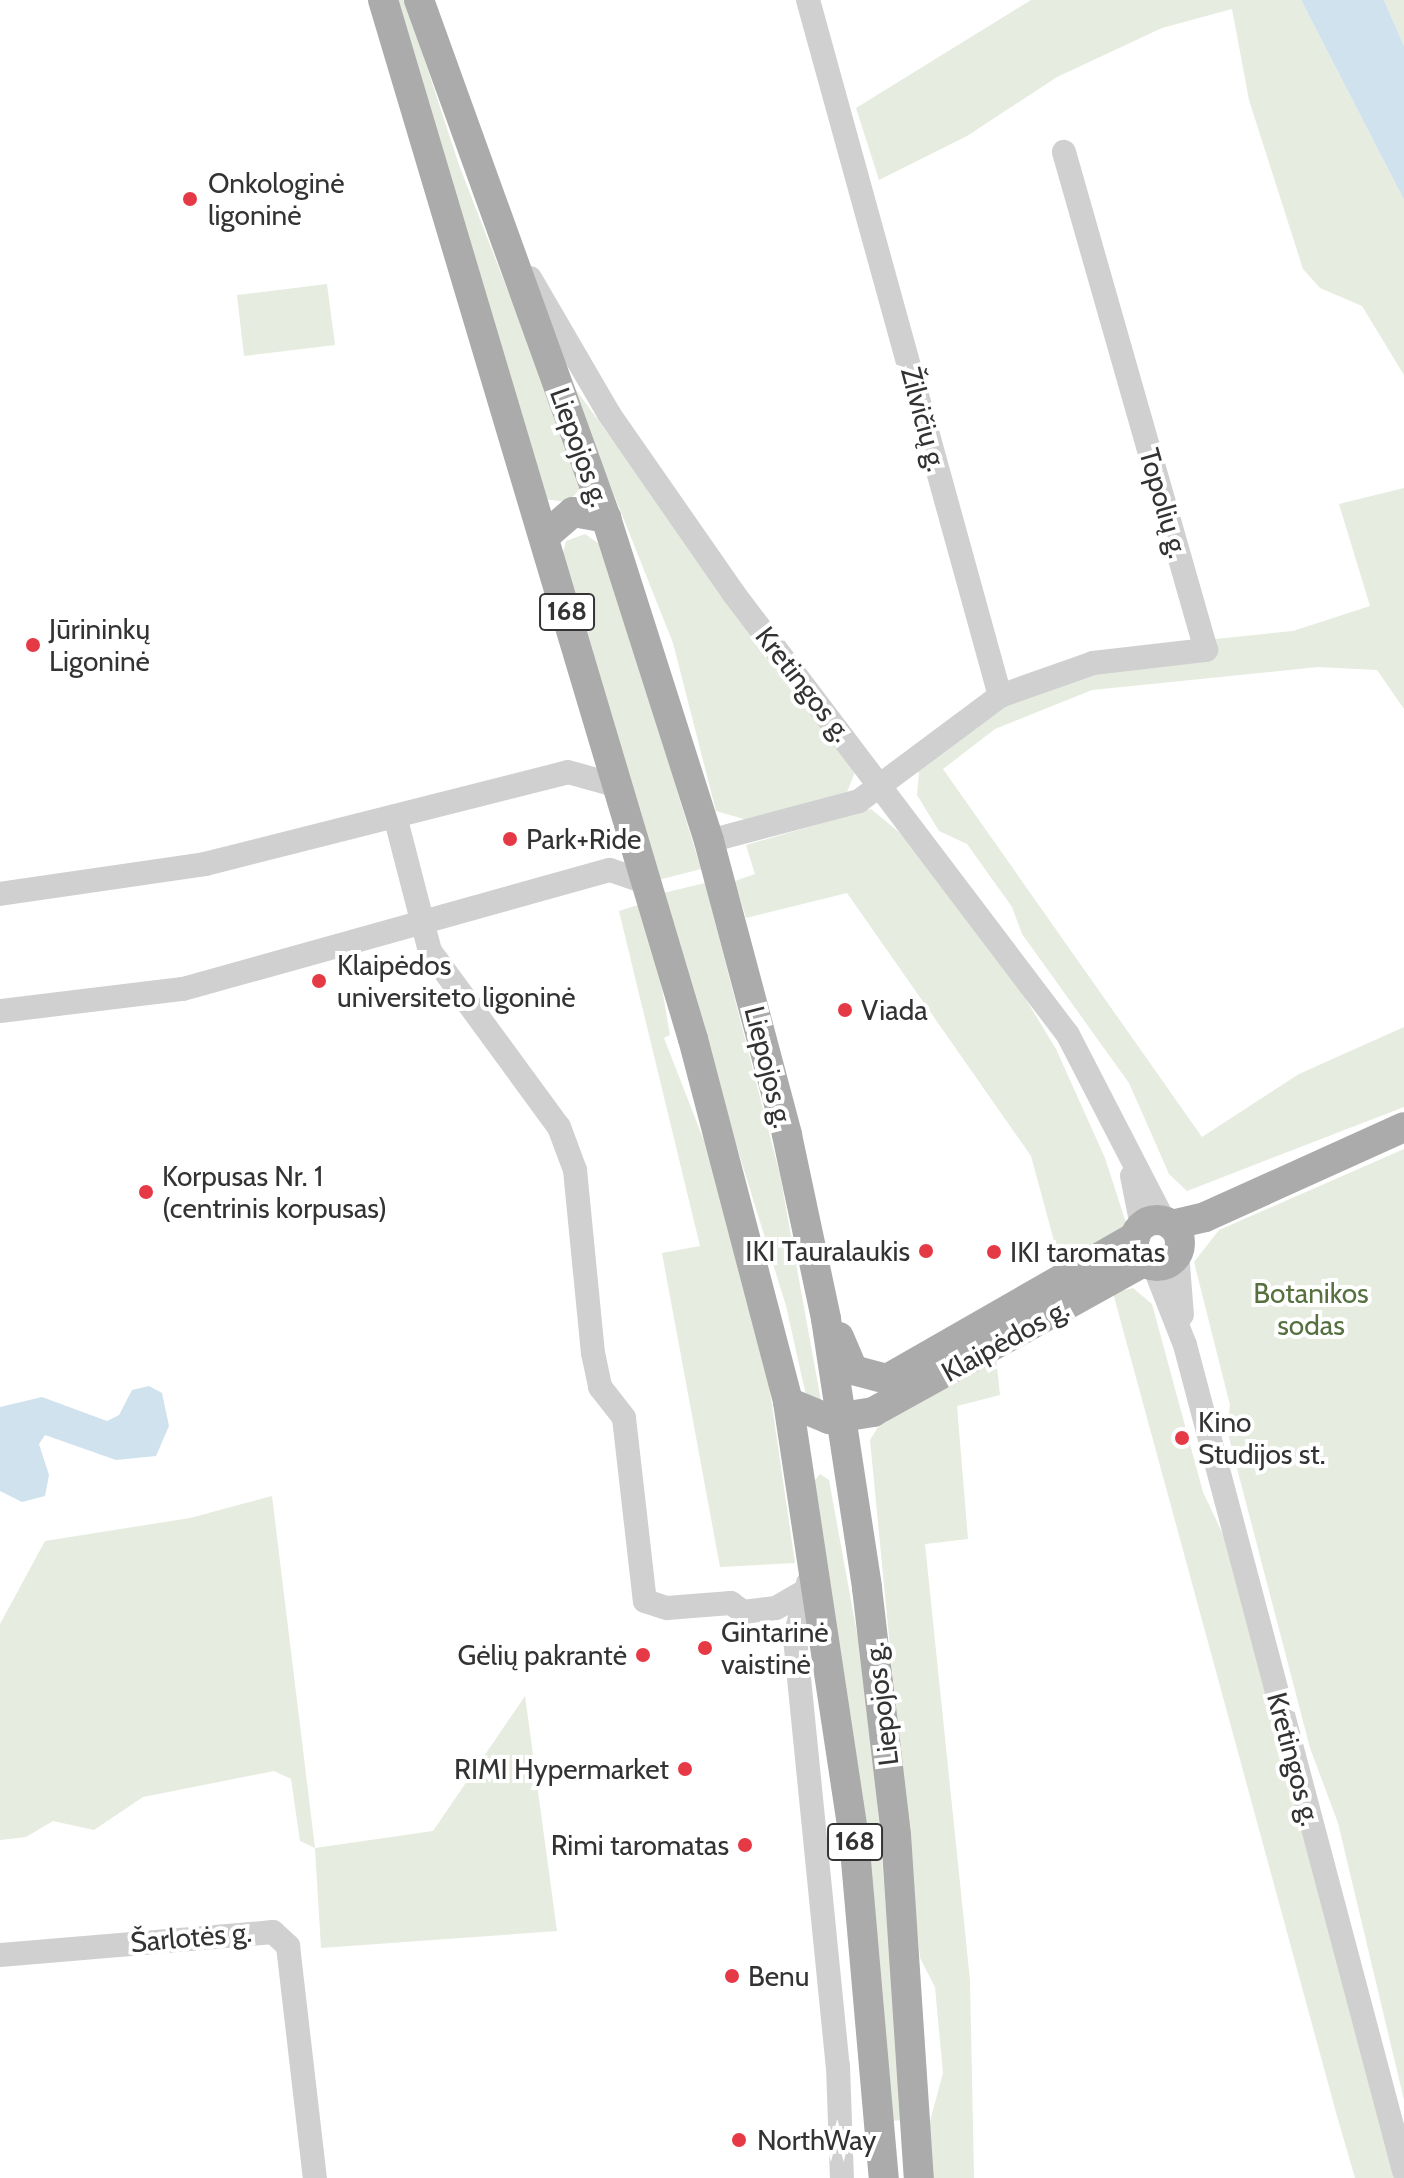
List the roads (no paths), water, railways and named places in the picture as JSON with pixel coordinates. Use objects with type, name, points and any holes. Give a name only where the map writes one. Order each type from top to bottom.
[{"type":"main road","name":"Liepojos g.","points":[[383,0],[738,1196],[788,1402],[815,1562],[854,1838],[884,2178]]},
{"type":"main road","name":"Liepojos g.","points":[[419,0],[494,217],[606,518],[709,841],[826,1319],[859,1416],[851,1470],[896,1835],[919,2178]]},
{"type":"main road","points":[[544,537],[573,512],[606,518]]},
{"type":"main road","points":[[826,1319],[853,1370],[887,1379],[1216,1212],[1404,1127]]},
{"type":"main road","name":"Klaipėdos g.","points":[[859,1416],[1114,1279],[1158,1242]]},
{"type":"main road","points":[[788,1402],[817,1417],[859,1416],[865,1483],[856,1505]]},
{"type":"main road","points":[[801,1475],[822,1458],[851,1470]]},
{"type":"street","name":"Žilvičių g.","points":[[808,0],[1000,696]]},
{"type":"street","name":"Topolių g.","points":[[1000,696],[1093,663],[1206,650],[1064,152]]},
{"type":"street","name":"Kretingos g.","points":[[494,217],[609,414],[734,594],[883,786],[1060,1023],[1140,1173],[1404,2171]]},
{"type":"street","points":[[709,841],[859,801],[1000,696]]},
{"type":"street","points":[[0,894],[205,864],[568,772],[588,754],[600,723]]},
{"type":"street","points":[[568,772],[618,786]]},
{"type":"street","points":[[395,816],[430,951],[559,1127],[575,1170],[593,1353],[600,1387],[624,1418],[645,1601],[667,1608],[776,1608],[805,1591]]},
{"type":"street","points":[[610,870],[628,819]]},
{"type":"street","points":[[0,1011],[183,989],[610,870],[647,883]]},
{"type":"street","name":"Kretingos g.","points":[[1123,1143],[1158,1242],[1165,1295],[1185,1345]]},
{"type":"street","points":[[1140,1173],[1184,1210],[1216,1212]]},
{"type":"street","points":[[1114,1279],[1165,1295]]},
{"type":"street","points":[[815,1562],[795,1638],[818,1866],[842,2178]]},
{"type":"street","points":[[776,1608],[795,1638]]},
{"type":"street","name":"Šarlotės g.","points":[[0,1955],[273,1932],[288,1946],[315,2178]]},
{"type":"water","points":[[1301,0],[1384,0],[1404,46],[1404,200]]},
{"type":"water","points":[[149,1386],[162,1393],[169,1426],[156,1456],[116,1460],[45,1435],[39,1444],[49,1475],[45,1496],[22,1502],[0,1491],[0,1407],[42,1397],[107,1421],[119,1415],[132,1390]]},
{"type":"place","name":"Onkologinė ligoninė","points":[[190,199]]},
{"type":"place","name":"Jūrininkų Ligoninė","points":[[33,645]]},
{"type":"place","name":"Park+Ride","points":[[510,839]]},
{"type":"place","name":"Klaipėdos universiteto ligoninė","points":[[319,981]]},
{"type":"place","name":"Viada","points":[[845,1010]]},
{"type":"place","name":"Korpusas Nr. 1 (centrinis korpusas)","points":[[146,1192]]},
{"type":"place","name":"IKI Tauralaukis","points":[[926,1251]]},
{"type":"place","name":"IKI taromatas","points":[[994,1252]]},
{"type":"place","name":"Kino Studijos st.","points":[[1182,1438]]},
{"type":"place","name":"Gintarinė vaistinė","points":[[705,1648]]},
{"type":"place","name":"Gėlių pakrantė","points":[[643,1655]]},
{"type":"place","name":"RIMI Hypermarket","points":[[685,1769]]},
{"type":"place","name":"Rimi taromatas","points":[[745,1845]]},
{"type":"place","name":"Benu","points":[[732,1976]]},
{"type":"place","name":"NorthWay","points":[[739,2140]]},
{"type":"park label","name":"Botanikos sodas","points":[[1311,1309]]}]
